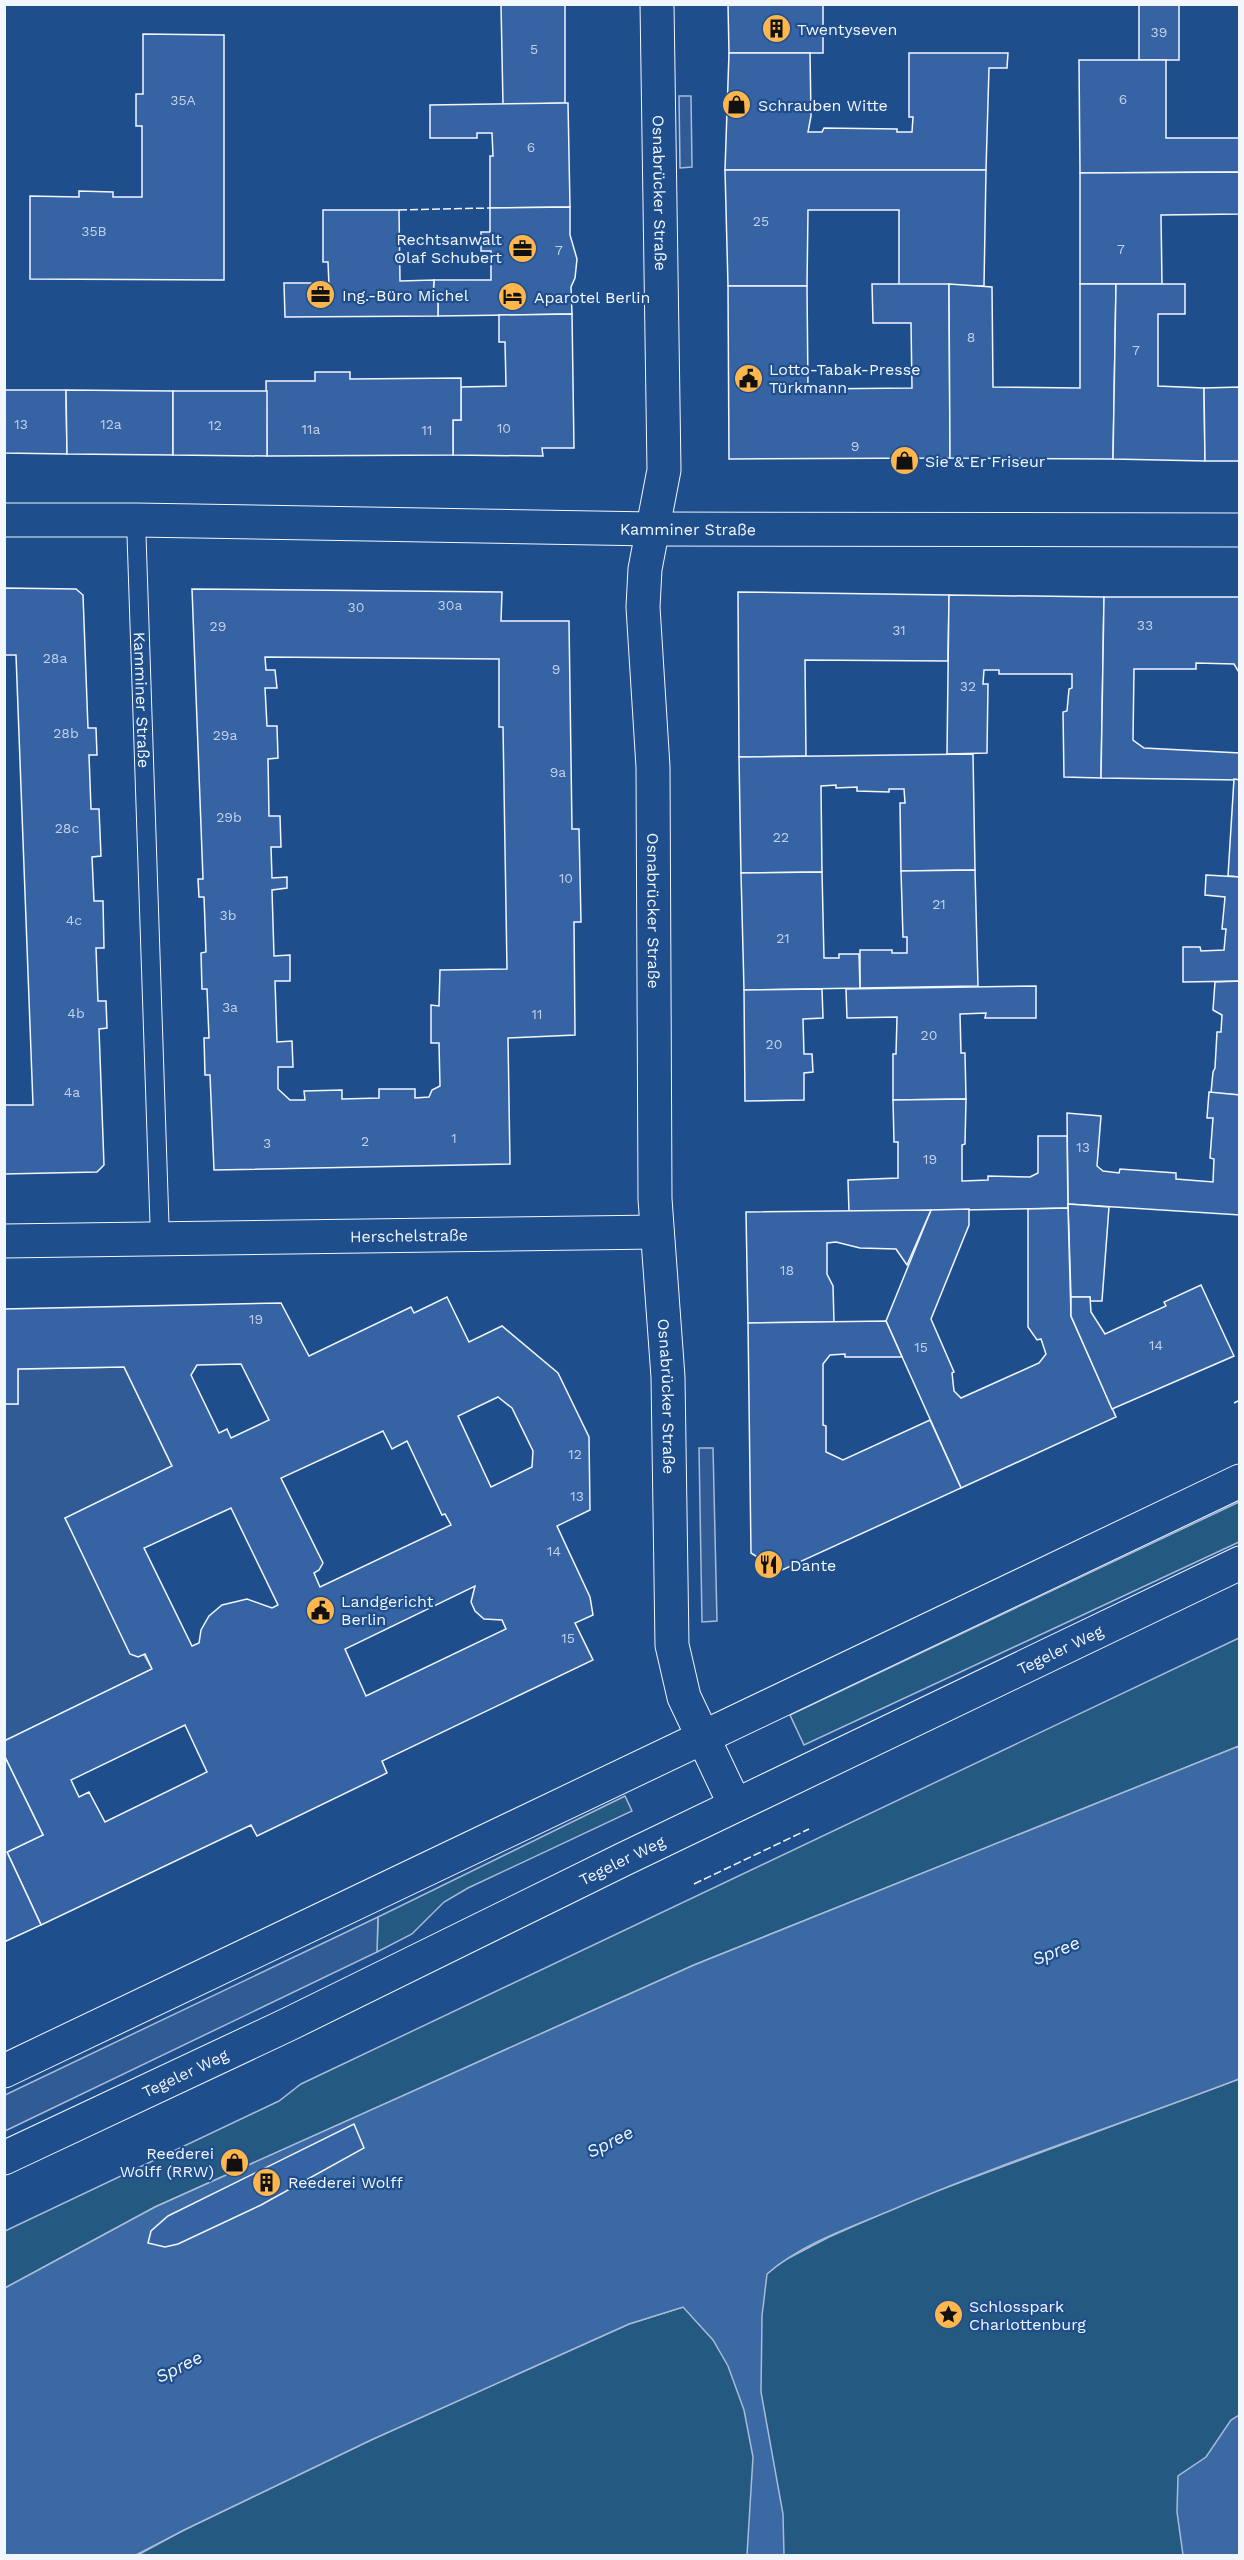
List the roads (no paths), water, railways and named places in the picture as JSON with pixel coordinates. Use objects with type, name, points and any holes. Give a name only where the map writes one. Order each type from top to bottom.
[{"type":"street","name":"Osnabrücker Straße","points":[[657,4],[664,470],[645,569],[643,607],[653,767],[657,1232],[668,1377],[672,1645],[684,1697],[735,1805]]},
{"type":"street","name":"Kamminer Straße","points":[[4,520],[136,520],[653,530],[1239,530]]},
{"type":"street","name":"Herschelstraße","points":[[4,1241],[657,1232]]},
{"type":"street","points":[[4,2071],[1239,1481]]},
{"type":"street","name":"Tegeler Weg","points":[[4,2158],[308,2014],[735,1805],[1239,1563]]},
{"type":"lane","name":"Kamminer Straße","points":[[136,520],[160,1239]]},
{"type":"water","name":"Spree","points":[[1239,1746],[1239,2079],[930,2194],[824,2238],[794,2254],[767,2274],[762,2316],[761,2392],[783,2514],[784,2555],[747,2555],[753,2457],[744,2410],[728,2366],[713,2340],[683,2307],[629,2324],[371,2440],[136,2555],[5,2556],[5,2288],[155,2207],[694,1965]]},
{"type":"water","points":[[1239,2415],[1239,2555],[1183,2555],[1177,2512],[1178,2476],[1206,2457],[1231,2420]]},
{"type":"place","name":"Twentyseven","points":[[776,29]]},
{"type":"place","name":"Schrauben Witte","points":[[737,105]]},
{"type":"place","name":"Rechtsanwalt Olaf Schubert","points":[[523,248]]},
{"type":"place","name":"Ing.-Büro Michel","points":[[321,295]]},
{"type":"place","name":"Aparotel Berlin","points":[[513,297]]},
{"type":"place","name":"Lotto-Tabak-Presse Türkmann","points":[[748,378]]},
{"type":"place","name":"Sie & Er Friseur","points":[[904,461]]},
{"type":"place","name":"Dante","points":[[769,1565]]},
{"type":"place","name":"Landgericht Berlin","points":[[320,1610]]},
{"type":"place","name":"Reederei Wolff (RRW)","points":[[235,2162]]},
{"type":"place","name":"Reederei Wolff","points":[[267,2182]]},
{"type":"place","name":"Schlosspark Charlottenburg","points":[[948,2315]]}]
